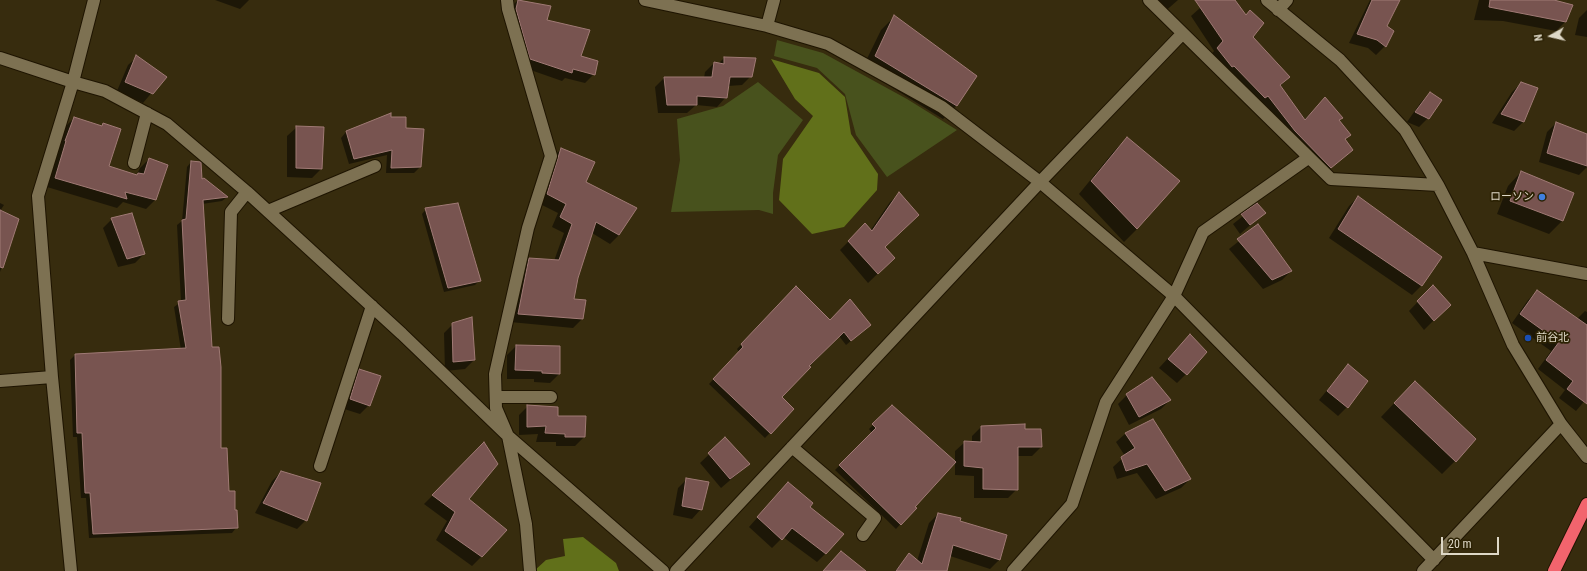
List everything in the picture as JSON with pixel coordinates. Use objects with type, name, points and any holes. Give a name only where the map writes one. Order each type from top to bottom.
[{"type":"highway","points":[[1554,571],[1587,504]]},
{"type":"street","points":[[71,571],[52,377],[38,196],[73,82],[94,0]]},
{"type":"street","points":[[507,0],[508,9],[551,156],[528,228],[495,374],[496,408],[508,436],[526,524],[530,571]]},
{"type":"street","points":[[645,0],[767,26],[828,44],[942,107],[1040,182],[1174,296],[1434,560]]},
{"type":"street","points":[[767,26],[774,0]]},
{"type":"street","points":[[1149,0],[1308,158],[1331,178],[1438,185]]},
{"type":"street","points":[[1267,0],[1340,60],[1405,130],[1438,185],[1473,253],[1513,345],[1561,424],[1587,457]]},
{"type":"street","points":[[1278,10],[1287,0]]},
{"type":"street","points":[[676,571],[1040,182],[1182,34]]},
{"type":"street","points":[[0,58],[105,91],[167,124],[248,192],[372,306],[508,436],[663,571]]},
{"type":"street","points":[[134,163],[147,113]]},
{"type":"street","points":[[1013,571],[1072,504],[1106,402],[1174,296],[1203,232],[1308,158]]},
{"type":"street","points":[[268,211],[375,166]]},
{"type":"street","points":[[228,319],[231,212],[248,192]]},
{"type":"street","points":[[1473,253],[1587,274]]},
{"type":"street","points":[[320,466],[372,306]]},
{"type":"street","points":[[0,381],[52,377]]},
{"type":"street","points":[[496,397],[551,397]]},
{"type":"street","points":[[1423,571],[1561,424]]},
{"type":"street","points":[[792,447],[875,518],[863,535]]},
{"type":"green space","points":[[777,40],[823,53],[907,99],[957,130],[887,177],[856,135],[845,94],[817,68],[774,56]]},
{"type":"green space","points":[[771,59],[819,73],[845,97],[851,134],[878,174],[877,190],[844,227],[812,234],[779,200],[783,159],[813,116],[795,99]]},
{"type":"green space","points":[[758,82],[803,120],[778,155],[773,193],[773,214],[759,210],[671,212],[680,160],[677,119],[723,106]]},
{"type":"green space","points":[[583,537],[616,563],[619,571],[534,571],[546,560],[565,556],[563,539]]},
{"type":"building","points":[[518,0],[551,6],[547,20],[590,30],[581,56],[598,61],[595,75],[573,69],[572,73],[530,59],[516,9]]},
{"type":"building","points":[[1195,0],[1235,0],[1246,15],[1250,10],[1264,23],[1253,37],[1290,77],[1280,85],[1305,120],[1325,97],[1343,118],[1339,120],[1351,135],[1345,139],[1353,150],[1331,168],[1295,131],[1268,96],[1265,98],[1234,66],[1232,67],[1217,48],[1223,41]]},
{"type":"building","points":[[1372,0],[1400,0],[1387,26],[1394,31],[1386,47],[1377,40],[1357,34]]},
{"type":"building","points":[[1490,0],[1554,0],[1573,5],[1566,22],[1489,7]]},
{"type":"building","points":[[894,15],[977,76],[957,106],[875,56]]},
{"type":"building","points":[[136,55],[167,77],[153,94],[125,82]]},
{"type":"building","points":[[724,57],[756,58],[752,77],[730,77],[727,98],[697,96],[697,105],[667,105],[664,77],[712,77],[714,62],[724,64]]},
{"type":"building","points":[[1521,82],[1538,88],[1524,122],[1501,114]]},
{"type":"building","points":[[1430,92],[1442,100],[1429,119],[1415,112]]},
{"type":"building","points":[[391,113],[391,117],[406,117],[406,128],[424,129],[421,167],[391,168],[392,150],[354,159],[346,131]]},
{"type":"building","points":[[74,117],[102,126],[103,123],[121,129],[109,166],[137,175],[138,173],[144,174],[149,158],[168,165],[156,200],[125,192],[127,199],[55,178],[65,141]]},
{"type":"building","points":[[1556,122],[1587,134],[1587,166],[1547,153]]},
{"type":"building","points":[[296,126],[324,127],[322,169],[296,168]]},
{"type":"building","points":[[1127,137],[1180,181],[1137,229],[1091,181]]},
{"type":"building","points":[[561,148],[595,162],[586,182],[637,208],[619,235],[596,222],[578,278],[574,299],[586,300],[583,319],[518,314],[529,258],[559,260],[572,224],[560,217],[566,204],[547,194]]},
{"type":"building","points":[[191,161],[201,162],[202,179],[204,178],[228,197],[203,200],[212,347],[219,347],[221,367],[221,448],[227,448],[229,491],[235,491],[235,510],[237,510],[238,528],[93,534],[90,493],[85,493],[82,433],[77,433],[75,354],[186,348],[178,301],[186,300],[182,220],[186,219]]},
{"type":"building","name":"ローソン","points":[[1521,171],[1574,193],[1563,221],[1510,201]]},
{"type":"building","points":[[899,192],[919,215],[885,247],[895,258],[878,274],[848,241],[865,223],[872,231]]},
{"type":"building","points":[[1358,196],[1442,257],[1422,286],[1338,229]]},
{"type":"building","points":[[458,203],[481,281],[448,288],[425,208]]},
{"type":"building","points":[[1257,203],[1266,213],[1250,225],[1241,214]]},
{"type":"building","points":[[0,210],[19,219],[3,268],[0,267]]},
{"type":"building","points":[[132,213],[145,254],[127,259],[111,218]]},
{"type":"building","points":[[1258,224],[1292,271],[1272,280],[1237,239]]},
{"type":"building","points":[[1433,285],[1451,305],[1434,321],[1417,301]]},
{"type":"building","points":[[796,286],[830,320],[850,299],[871,325],[851,341],[844,332],[809,366],[811,367],[782,397],[794,409],[771,434],[713,379],[743,347],[741,344]]},
{"type":"building","points":[[1537,290],[1587,325],[1587,404],[1567,389],[1573,381],[1546,360],[1559,342],[1520,314]]},
{"type":"building","points":[[472,317],[475,360],[453,362],[452,323]]},
{"type":"building","points":[[1190,334],[1207,352],[1187,375],[1168,359]]},
{"type":"building","points":[[516,345],[560,346],[560,374],[542,373],[542,371],[515,370]]},
{"type":"building","points":[[1348,364],[1368,381],[1348,408],[1327,391]]},
{"type":"building","points":[[359,369],[381,376],[370,406],[350,399]]},
{"type":"building","points":[[1152,377],[1171,400],[1139,417],[1126,394]]},
{"type":"building","points":[[1415,381],[1476,439],[1456,462],[1394,403]]},
{"type":"building","points":[[527,405],[558,407],[558,416],[586,416],[585,437],[565,437],[565,434],[545,433],[546,426],[527,427]]},
{"type":"building","points":[[892,405],[956,462],[915,507],[917,508],[901,525],[839,465],[876,428],[872,424]]},
{"type":"building","points":[[1153,419],[1191,479],[1165,491],[1147,464],[1126,471],[1121,457],[1135,448],[1125,433]]},
{"type":"building","points":[[1025,424],[1025,429],[1041,429],[1042,447],[1018,447],[1018,490],[983,489],[983,468],[964,466],[964,441],[981,442],[981,426]]},
{"type":"building","points":[[725,437],[750,464],[730,479],[708,453]]},
{"type":"building","points":[[484,442],[498,464],[469,499],[507,530],[482,557],[445,531],[455,512],[432,495]]},
{"type":"building","points":[[281,471],[321,483],[307,521],[263,503]]},
{"type":"building","points":[[686,478],[709,482],[702,510],[682,506]]},
{"type":"building","points":[[788,482],[813,503],[810,507],[844,534],[826,554],[792,528],[782,540],[757,517]]},
{"type":"building","points":[[938,513],[961,518],[960,521],[1007,535],[1000,560],[953,545],[947,571],[896,571],[909,553],[922,564]]},
{"type":"building","points":[[841,551],[866,571],[823,571]]},
{"type":"place","name":"ローソン","points":[[1542,197]]},
{"type":"place","name":"前谷北","points":[[1528,338]]}]
